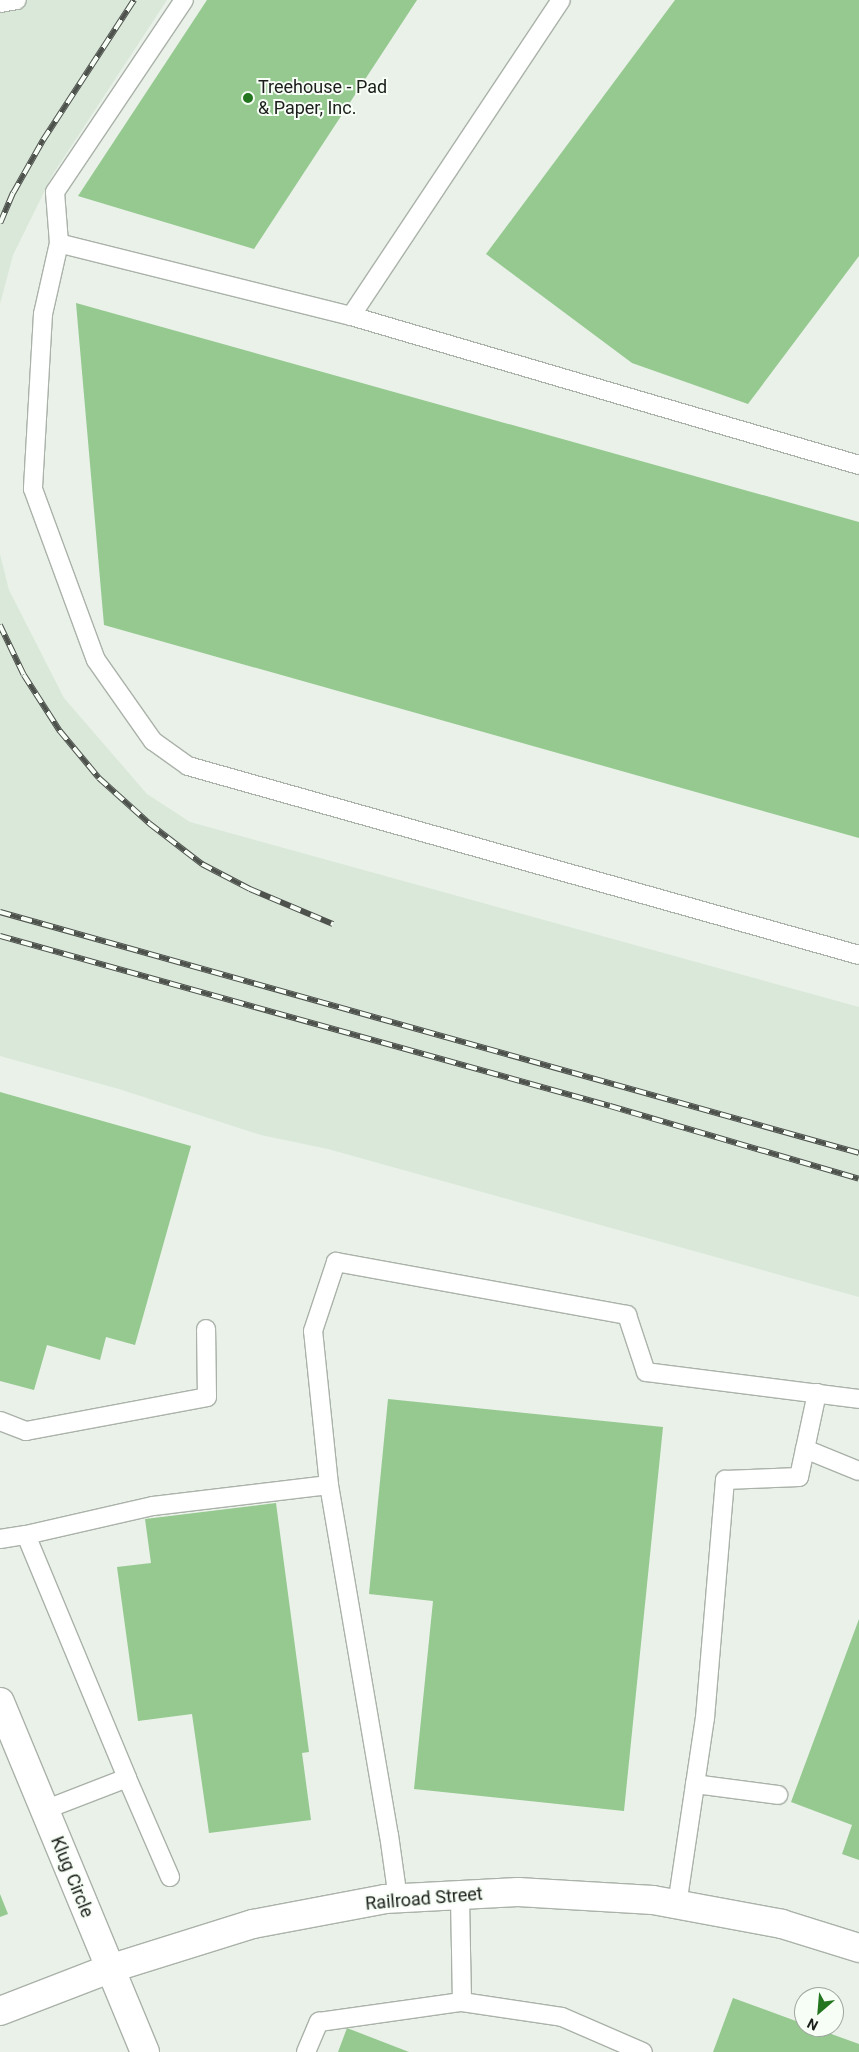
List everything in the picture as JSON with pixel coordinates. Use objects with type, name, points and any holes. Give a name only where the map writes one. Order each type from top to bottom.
[{"type":"main road","name":"Klug Circle","points":[[1,1709],[144,2052]]},
{"type":"main road","name":"Railroad Street","points":[[0,2011],[109,1969],[253,1924],[398,1899],[518,1892],[653,1900],[782,1924],[859,1948]]},
{"type":"lane","points":[[0,3],[17,0]]},
{"type":"lane","points":[[184,0],[55,192],[59,243],[43,314],[33,489],[96,660],[153,741],[188,766],[859,955]]},
{"type":"lane","points":[[351,316],[561,0]]},
{"type":"lane","points":[[59,243],[351,316],[859,465]]},
{"type":"lane","points":[[398,1899],[389,1835],[328,1485],[313,1331],[336,1262],[627,1315],[646,1372],[859,1399]]},
{"type":"lane","points":[[0,1421],[26,1431],[207,1397],[206,1329]]},
{"type":"lane","points":[[677,1905],[705,1718],[725,1480],[799,1476],[817,1394]]},
{"type":"lane","points":[[805,1449],[859,1471]]},
{"type":"lane","points":[[0,1539],[26,1535],[154,1506],[328,1485]]},
{"type":"lane","points":[[26,1535],[170,1877]]},
{"type":"lane","points":[[44,1810],[128,1778]]},
{"type":"lane","points":[[695,1784],[778,1795]]},
{"type":"lane","points":[[460,1895],[462,2002]]},
{"type":"lane","points":[[306,2052],[319,2022],[462,2002],[562,2017],[643,2052]]},
{"type":"shaded area","points":[[0,0],[167,0],[53,174],[13,255],[0,304]]},
{"type":"shaded area","points":[[0,554],[9,590],[64,698],[147,794],[190,822],[859,1007],[859,1297],[328,1149],[261,1135],[119,1089],[0,1056]]},
{"type":"building","name":"Treehouse - Pad & Paper, Inc.","points":[[207,0],[417,0],[254,249],[78,196]]},
{"type":"building","points":[[675,0],[859,0],[859,256],[748,404],[632,363],[486,254]]},
{"type":"building","points":[[76,303],[859,522],[859,838],[104,625]]},
{"type":"building","points":[[0,1092],[191,1146],[135,1345],[106,1337],[100,1360],[47,1345],[34,1390],[0,1381]]},
{"type":"building","points":[[388,1399],[663,1427],[624,1811],[414,1789],[433,1601],[369,1594]]},
{"type":"building","points":[[276,1503],[309,1752],[302,1753],[311,1820],[209,1833],[192,1714],[138,1721],[117,1567],[151,1563],[145,1519]]},
{"type":"building","points":[[859,1619],[859,1860],[842,1854],[852,1825],[791,1802]]},
{"type":"building","points":[[0,1894],[8,1914],[0,1917]]},
{"type":"building","points":[[733,1998],[794,2020],[794,2037],[840,2037],[859,2044],[859,2052],[713,2052]]},
{"type":"building","points":[[347,2028],[409,2052],[338,2052]]},
{"type":"railway","points":[[0,223],[13,193],[43,140],[134,0]]},
{"type":"railway","points":[[0,625],[24,675],[60,731],[99,778],[150,824],[202,864],[250,889],[333,924]]},
{"type":"railway","points":[[0,912],[859,1153]]},
{"type":"railway","points":[[0,936],[610,1106],[859,1179]]},
{"type":"place","name":"Treehouse - Pad & Paper, Inc.","points":[[248,98]]}]
